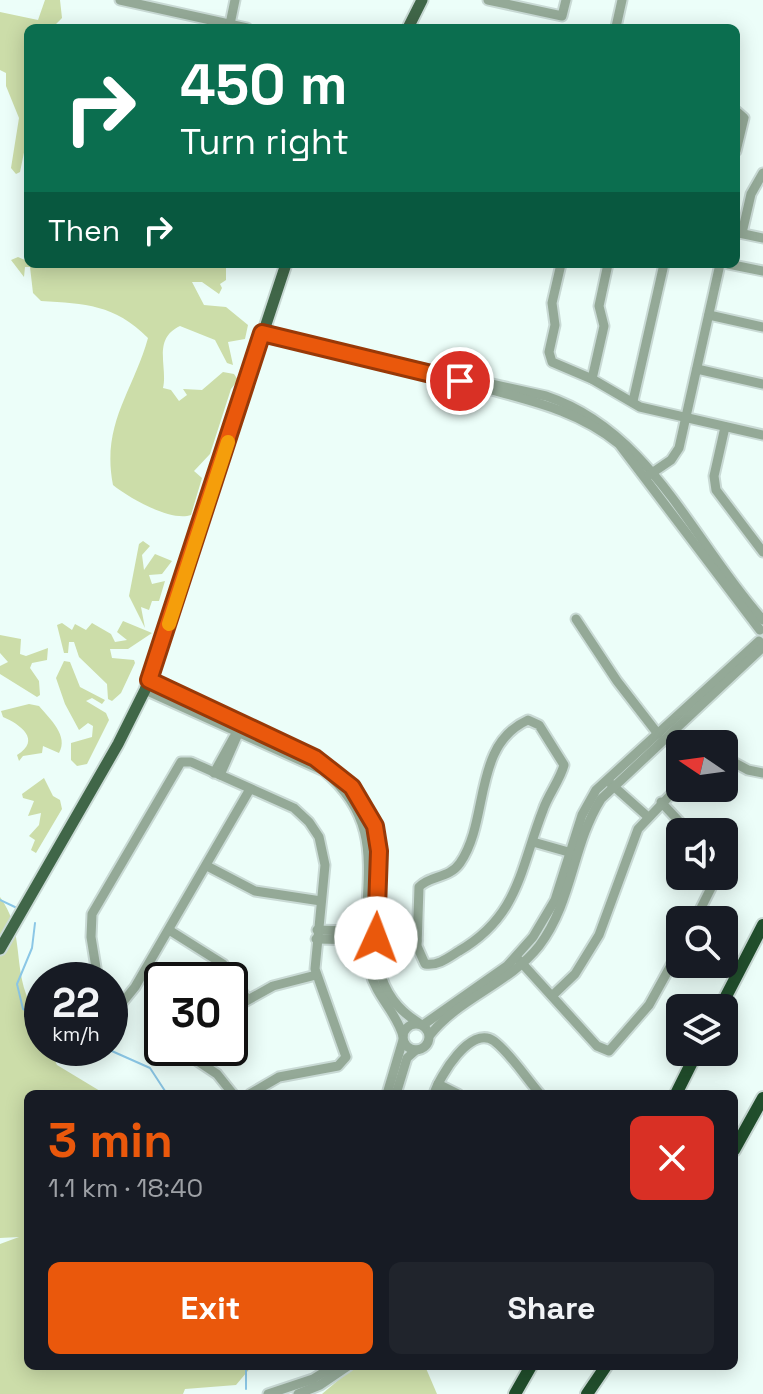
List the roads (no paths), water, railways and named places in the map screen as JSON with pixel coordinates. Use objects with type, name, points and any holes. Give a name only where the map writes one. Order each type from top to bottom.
[{"type":"highway","points":[[727,994],[763,925]]},
{"type":"highway","points":[[678,1090],[690,1066]]},
{"type":"highway","points":[[738,1143],[763,1098]]},
{"type":"highway","points":[[515,1394],[529,1370]]},
{"type":"highway","points":[[587,1394],[603,1370]]},
{"type":"main road","points":[[410,24],[422,0]]},
{"type":"main road","points":[[0,949],[118,744],[147,685],[285,268]]},
{"type":"street","points":[[120,0],[165,5],[230,24],[235,0]]},
{"type":"street","points":[[488,0],[562,16],[566,0]]},
{"type":"street","points":[[617,24],[622,0]]},
{"type":"street","points":[[740,114],[744,118],[740,134]]},
{"type":"street","points":[[740,229],[751,194],[763,173]]},
{"type":"street","points":[[740,232],[763,238]]},
{"type":"street","points":[[740,266],[763,271]]},
{"type":"street","points":[[560,268],[552,303],[555,325],[549,357],[552,362],[592,379],[640,407],[763,435]]},
{"type":"street","points":[[592,379],[604,326],[599,306],[607,268]]},
{"type":"street","points":[[633,401],[663,268]]},
{"type":"street","points":[[648,475],[675,456],[687,418],[719,268]]},
{"type":"street","points":[[709,315],[763,327]]},
{"type":"street","points":[[262,333],[546,396],[574,406],[618,435],[762,635],[609,782],[574,853],[562,908],[547,934],[446,1017],[430,1035],[425,1047],[407,1058],[397,1090]]},
{"type":"street","points":[[697,369],[763,384]]},
{"type":"street","points":[[725,427],[714,476],[716,490],[762,547]]},
{"type":"street","points":[[576,619],[617,681],[660,736]]},
{"type":"street","points":[[147,685],[239,730],[331,767],[363,801],[375,826],[379,851],[370,969],[378,996],[400,1024],[403,1038],[416,1050]]},
{"type":"street","points":[[532,720],[539,725],[564,765],[542,811],[533,842],[520,882],[500,918],[462,950],[436,964],[425,964],[419,956],[417,937],[421,884],[444,877],[462,860],[494,757],[510,733],[532,720]]},
{"type":"street","points":[[217,774],[239,730]]},
{"type":"street","points":[[95,962],[91,937],[92,914],[183,761],[294,808],[316,832],[325,861],[316,975],[346,1055],[343,1063],[279,1077],[257,1090]]},
{"type":"street","points":[[738,766],[763,773]]},
{"type":"street","points":[[609,782],[647,816]]},
{"type":"street","points":[[128,994],[169,930],[250,789]]},
{"type":"street","points":[[552,996],[575,974],[599,935],[630,846],[647,816],[666,798]]},
{"type":"street","points":[[661,802],[676,818]]},
{"type":"street","points":[[533,842],[574,853]]},
{"type":"street","points":[[207,866],[261,893],[321,901]]},
{"type":"street","points":[[169,930],[220,962]]},
{"type":"street","points":[[317,935],[417,937]]},
{"type":"street","points":[[372,935],[379,974],[387,994],[401,1011],[421,1024],[430,1035]]},
{"type":"street","points":[[519,960],[600,1048],[611,1050],[649,1005],[666,974]]},
{"type":"street","points":[[388,1090],[407,1027],[421,1024],[519,960]]},
{"type":"street","points":[[248,998],[273,986],[316,975]]},
{"type":"street","points":[[436,1089],[454,1057],[477,1039],[486,1038],[497,1043],[537,1090]]},
{"type":"street","points":[[208,1066],[230,1090]]},
{"type":"street","points":[[268,1394],[313,1379],[328,1370]]},
{"type":"street","points":[[298,1394],[320,1385],[342,1370]]},
{"type":"waterway","points":[[0,900],[17,908]]},
{"type":"waterway","points":[[26,962],[32,948],[35,923]]},
{"type":"waterway","points":[[24,967],[17,984],[24,1010]]},
{"type":"waterway","points":[[128,1058],[150,1068],[164,1090]]},
{"type":"waterway","points":[[246,1370],[246,1389]]}]
